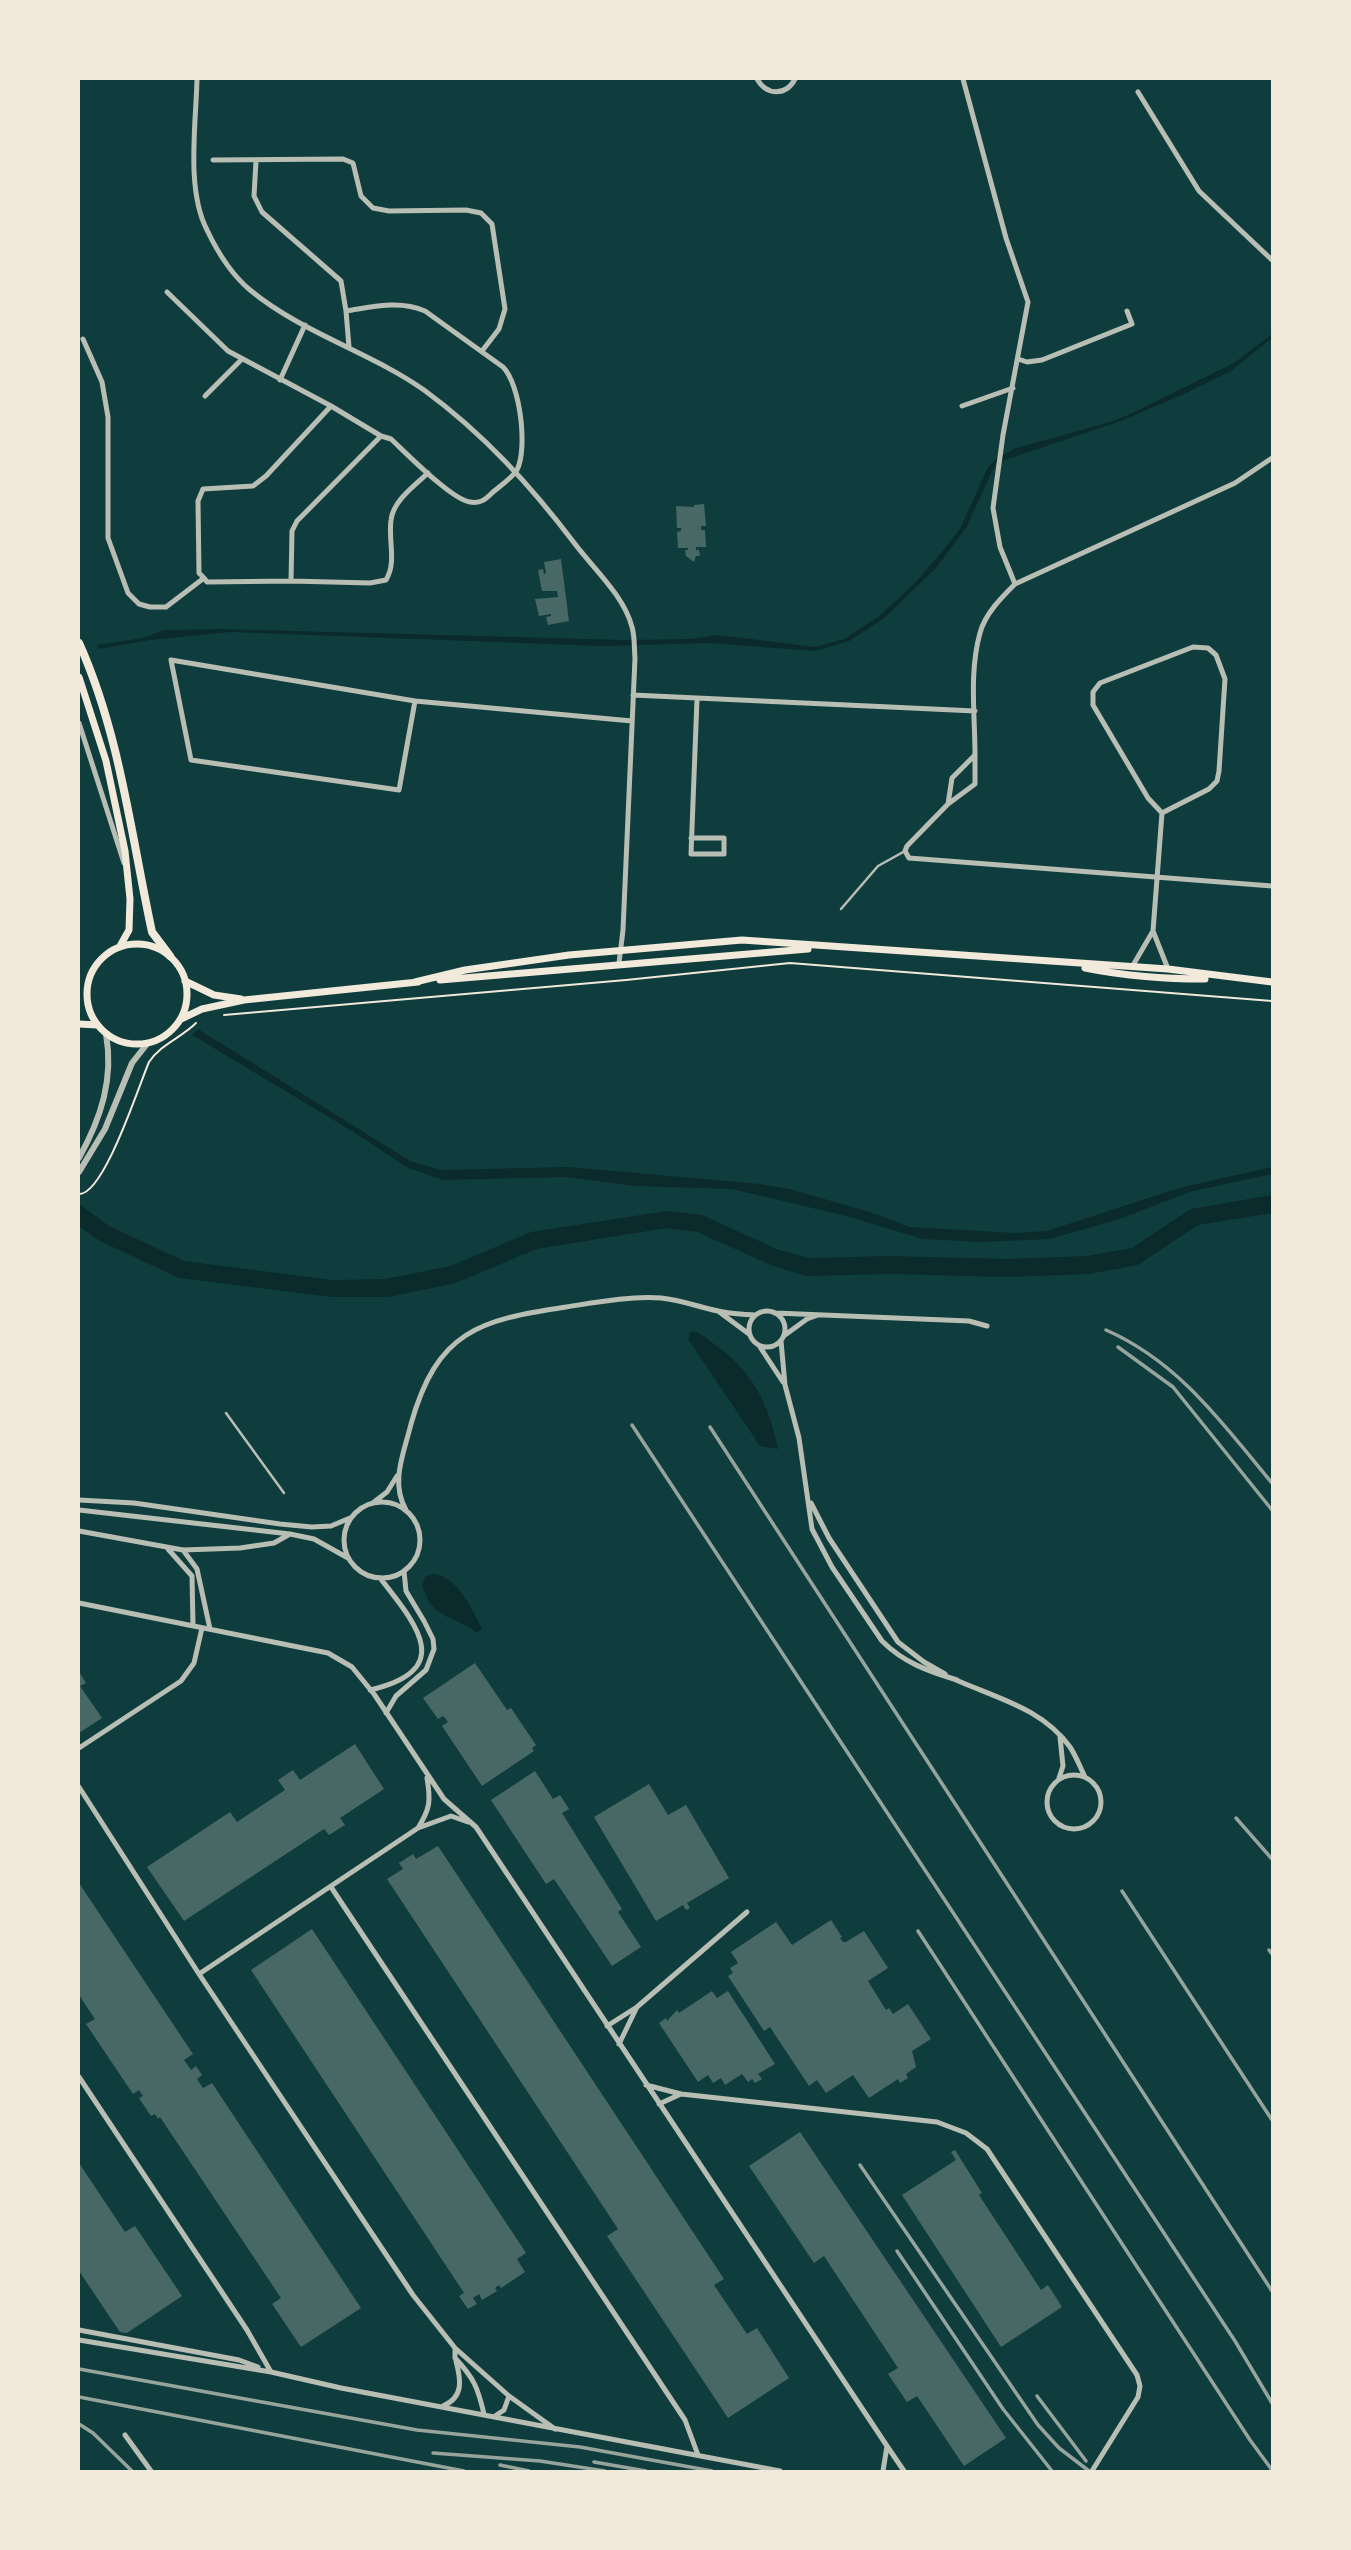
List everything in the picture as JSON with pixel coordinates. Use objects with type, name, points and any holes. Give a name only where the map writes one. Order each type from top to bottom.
[{"type":"main road","points":[[79,643],[116,755],[152,932],[180,967],[186,981],[187,1000],[181,1019]]},
{"type":"main road","points":[[79,677],[106,761],[125,851],[130,899],[129,930],[120,946]]},
{"type":"main road","points":[[415,982],[465,970],[569,954],[742,940],[1168,969],[1272,982]]},
{"type":"main road","points":[[170,956],[146,945],[120,946],[106,954],[95,965],[88,980],[86,996],[89,1011],[106,1034],[125,1043],[147,1044],[167,1035],[181,1019],[202,1009],[244,1000],[619,963],[830,948]]},
{"type":"main road","points":[[1060,962],[1114,974],[1170,979],[1230,978]]},
{"type":"main road","points":[[186,981],[215,995],[244,1000]]},
{"type":"main road","points":[[79,1003],[86,996]]},
{"type":"main road","points":[[79,1024],[97,1025]]},
{"type":"street","points":[[197,79],[196,195],[205,228],[225,262],[249,289],[305,325],[423,390],[470,426],[538,495],[621,604],[632,626],[635,658],[619,963]]},
{"type":"street","points":[[757,79],[765,89],[778,92],[790,87],[795,79]]},
{"type":"street","points":[[962,79],[1006,238],[1028,302],[993,508],[1000,547],[1015,584]]},
{"type":"street","points":[[1138,92],[1199,191],[1272,260]]},
{"type":"street","points":[[214,160],[343,159],[353,163],[361,196],[373,208],[389,211],[466,210],[481,213],[492,224],[505,309],[499,329],[482,351]]},
{"type":"street","points":[[256,160],[256,202],[262,212],[341,281],[349,347]]},
{"type":"street","points":[[167,292],[228,351],[381,436],[391,439],[454,495],[468,502],[482,502],[516,471],[523,446],[515,385],[510,374],[425,311],[411,305],[388,305],[346,312]]},
{"type":"street","points":[[1018,359],[1027,362],[1042,360],[1132,324],[1127,311]]},
{"type":"street","points":[[280,380],[305,325]]},
{"type":"street","points":[[83,339],[97,366],[104,394],[108,417],[108,538],[128,593],[139,604],[166,607],[204,578]]},
{"type":"street","points":[[205,397],[242,359]]},
{"type":"street","points":[[962,406],[1013,388]]},
{"type":"street","points":[[331,406],[266,476],[253,486],[203,489],[198,501],[200,573],[207,582],[370,583],[386,580],[391,571],[391,518],[398,502],[428,473]]},
{"type":"street","points":[[291,581],[292,531],[297,521],[381,436]]},
{"type":"street","points":[[1272,458],[1235,483],[1015,584],[997,602],[980,631],[974,674],[975,784],[948,804],[906,846],[905,851],[909,858],[1272,886]]},
{"type":"street","points":[[1162,813],[1209,789],[1217,781],[1226,679],[1216,655],[1208,648],[1193,647],[1100,683],[1093,692],[1093,705],[1148,798],[1162,813],[1153,931],[1168,969]]},
{"type":"street","points":[[415,701],[399,790],[191,760],[170,660],[415,701],[632,721]]},
{"type":"street","points":[[633,695],[975,711]]},
{"type":"street","points":[[691,838],[724,838],[724,854],[691,854],[691,838],[697,699]]},
{"type":"street","points":[[79,723],[127,872]]},
{"type":"street","points":[[948,804],[952,778],[975,755]]},
{"type":"street","points":[[1132,967],[1153,931]]},
{"type":"street","points":[[79,1158],[91,1136],[108,1083],[110,1055],[106,1034]]},
{"type":"street","points":[[79,1172],[106,1129],[132,1063],[147,1044]]},
{"type":"street","points":[[374,1502],[387,1492],[397,1476],[425,1382],[436,1364],[454,1344],[477,1328],[495,1320],[524,1313],[632,1297],[684,1302],[718,1311],[755,1315],[765,1311],[969,1321],[987,1326]]},
{"type":"street","points":[[718,1311],[749,1334]]},
{"type":"street","points":[[775,1313],[784,1322],[785,1385],[799,1438],[812,1529],[819,1544],[882,1641],[907,1662],[957,1680],[1035,1714],[1059,1734],[1072,1749],[1085,1776],[1097,1787],[1101,1802],[1096,1819],[1080,1829],[1058,1825],[1048,1813],[1046,1798],[1063,1766],[1059,1734]]},
{"type":"street","points":[[760,1347],[772,1347],[807,1319],[821,1314]]},
{"type":"street","points":[[755,1315],[749,1324],[751,1339],[760,1347],[785,1385]]},
{"type":"street","points":[[79,1510],[314,1539],[348,1558],[361,1572],[388,1578],[404,1571],[414,1560],[420,1542],[417,1525],[400,1499],[397,1476]]},
{"type":"street","points":[[79,1499],[312,1527],[331,1526],[350,1518],[365,1505],[374,1502],[385,1502],[406,1510]]},
{"type":"street","points":[[809,1500],[829,1538],[898,1642],[924,1662],[957,1680]]},
{"type":"street","points":[[348,1558],[343,1538],[350,1518]]},
{"type":"street","points":[[79,1531],[183,1550],[274,1544],[290,1534]]},
{"type":"street","points":[[168,1549],[192,1576],[193,1625]]},
{"type":"street","points":[[183,1550],[197,1569],[210,1629]]},
{"type":"street","points":[[386,1713],[396,1696],[426,1670],[434,1649],[433,1639],[406,1591],[404,1571]]},
{"type":"street","points":[[370,1690],[392,1685],[415,1670],[423,1649],[418,1633],[380,1578]]},
{"type":"street","points":[[79,1603],[328,1653],[352,1667],[444,1799],[475,1827],[904,2471]]},
{"type":"street","points":[[79,1748],[181,1681],[194,1663],[202,1628]]},
{"type":"street","points":[[418,1828],[428,1811],[430,1794],[427,1775]]},
{"type":"street","points":[[1059,1778],[1067,1775],[1085,1776]]},
{"type":"street","points":[[79,1787],[199,1974],[413,2295],[455,2348],[509,2396],[555,2429]]},
{"type":"street","points":[[199,1974],[418,1828],[451,1816],[461,1818],[475,1827]]},
{"type":"street","points":[[331,1887],[685,2420],[698,2455]]},
{"type":"street","points":[[607,2026],[637,2007],[747,1912]]},
{"type":"street","points":[[619,2044],[637,2007]]},
{"type":"street","points":[[79,2077],[247,2330],[271,2372]]},
{"type":"street","points":[[646,2085],[681,2094],[937,2122],[966,2133],[987,2149],[1137,2375],[1140,2386],[1138,2397],[1092,2471]]},
{"type":"street","points":[[659,2104],[681,2094]]},
{"type":"street","points":[[79,2330],[239,2360],[271,2372]]},
{"type":"street","points":[[79,2341],[271,2372],[341,2388],[780,2471]]},
{"type":"street","points":[[442,2406],[452,2402],[460,2391],[461,2380],[455,2348]]},
{"type":"street","points":[[455,2358],[472,2376],[479,2390],[484,2414]]},
{"type":"street","points":[[495,2416],[504,2410],[509,2396]]},
{"type":"street","points":[[125,2435],[150,2471]]},
{"type":"street","points":[[883,2471],[887,2446]]},
{"type":"lane","points":[[841,909],[878,866],[905,851]]},
{"type":"lane","points":[[226,1413],[284,1493]]},
{"type":"path","points":[[218,1015],[790,963],[1272,1002]]},
{"type":"path","points":[[79,1194],[88,1191],[101,1175],[156,1051],[189,1031],[200,1018]]},
{"type":"water","points":[[1272,334],[1272,338],[1231,371],[1186,393],[1121,421],[996,463],[966,528],[936,568],[883,619],[849,641],[815,651],[708,643],[601,646],[231,632],[150,640],[99,649],[97,645],[143,638],[164,630],[222,629],[625,640],[690,639],[718,635],[815,647],[844,639],[878,617],[915,583],[960,529],[988,467],[997,458],[1016,448],[1128,415],[1234,363]]},
{"type":"water","points":[[198,1029],[410,1161],[442,1170],[568,1167],[760,1184],[789,1189],[870,1212],[910,1227],[1014,1233],[1047,1231],[1179,1188],[1272,1167],[1272,1174],[1189,1192],[1120,1219],[1050,1239],[982,1242],[923,1239],[846,1216],[732,1189],[635,1186],[566,1177],[443,1180],[408,1168],[352,1131],[192,1035]]},
{"type":"water","points":[[1272,1195],[1272,1213],[1198,1225],[1138,1265],[1089,1274],[1008,1277],[891,1274],[806,1276],[773,1266],[697,1232],[667,1228],[536,1249],[456,1283],[388,1297],[331,1297],[179,1278],[100,1241],[79,1226],[79,1204],[109,1226],[184,1261],[332,1280],[386,1279],[451,1266],[531,1232],[667,1211],[702,1215],[779,1250],[809,1258],[891,1256],[1008,1259],[1087,1256],[1132,1248],[1191,1209]]},
{"type":"water","points":[[691,1331],[703,1336],[728,1355],[749,1377],[764,1403],[778,1449],[760,1446],[688,1339]]},
{"type":"water","points":[[434,1574],[451,1581],[463,1595],[482,1628],[477,1633],[444,1615],[431,1604],[422,1584],[426,1576]]},
{"type":"building","points":[[704,504],[706,526],[701,526],[701,530],[705,530],[706,547],[696,547],[700,556],[696,556],[694,562],[686,556],[685,550],[688,548],[678,548],[677,532],[681,531],[681,528],[677,528],[676,506],[694,507]]},
{"type":"building","points":[[561,559],[569,621],[548,625],[546,617],[551,614],[539,616],[535,599],[558,597],[557,591],[542,591],[538,570],[543,569],[544,574],[544,562]]},
{"type":"building","points":[[475,1663],[507,1710],[511,1708],[536,1745],[532,1748],[534,1751],[482,1786],[442,1726],[448,1722],[443,1716],[438,1719],[423,1698]]},
{"type":"building","points":[[79,1672],[86,1683],[80,1686],[102,1718],[79,1733]]},
{"type":"building","points":[[355,1744],[384,1789],[340,1818],[345,1825],[329,1835],[324,1829],[184,1921],[147,1867],[230,1812],[237,1822],[285,1790],[278,1780],[293,1770],[300,1780]]},
{"type":"building","points":[[535,1771],[553,1799],[560,1795],[569,1809],[562,1813],[622,1909],[618,1912],[641,1947],[612,1966],[554,1879],[546,1884],[491,1800]]},
{"type":"building","points":[[649,1784],[668,1815],[686,1805],[729,1878],[687,1903],[690,1908],[686,1910],[683,1905],[656,1921],[594,1817]]},
{"type":"building","points":[[438,1846],[724,2279],[714,2285],[747,2334],[757,2328],[789,2378],[728,2418],[607,2236],[618,2229],[387,1879],[403,1869],[399,1863],[413,1854],[416,1859]]},
{"type":"building","points":[[79,1883],[193,2054],[184,2060],[191,2070],[196,2066],[202,2075],[197,2079],[203,2088],[212,2083],[361,2308],[301,2347],[272,2304],[281,2298],[160,2117],[158,2119],[155,2114],[151,2116],[139,2098],[143,2096],[139,2090],[133,2094],[86,2024],[95,2019],[79,1995]]},
{"type":"building","points":[[831,1920],[843,1942],[864,1931],[888,1968],[868,1981],[886,2010],[889,2008],[893,2014],[908,2004],[931,2039],[912,2051],[916,2067],[906,2074],[908,2078],[900,2083],[898,2079],[869,2098],[853,2075],[826,2093],[817,2080],[809,2086],[770,2027],[764,2031],[728,1976],[733,1973],[730,1968],[738,1963],[731,1952],[776,1922],[792,1945]]},
{"type":"building","points":[[312,1929],[526,2253],[517,2259],[525,2272],[501,2288],[499,2285],[495,2288],[497,2291],[482,2300],[479,2294],[473,2298],[477,2304],[468,2309],[459,2296],[464,2293],[251,1970]]},
{"type":"building","points":[[712,1991],[717,1998],[728,1991],[775,2064],[758,2074],[762,2079],[755,2083],[752,2079],[748,2082],[742,2074],[725,2085],[721,2078],[713,2083],[708,2075],[698,2082],[659,2023],[666,2018],[667,2021],[677,2010],[679,2013]]},
{"type":"building","points":[[800,2132],[1006,2438],[964,2466],[917,2396],[907,2402],[888,2374],[898,2368],[824,2256],[814,2263],[749,2166]]},
{"type":"building","points":[[955,2150],[982,2193],[979,2195],[1041,2290],[1048,2285],[1062,2307],[1001,2347],[902,2195],[956,2160],[951,2152]]},
{"type":"building","points":[[79,2163],[125,2232],[135,2226],[182,2296],[127,2333],[120,2332],[79,2271]]},
{"type":"railway","points":[[1106,1330],[1132,1343],[1178,1377],[1217,1417],[1272,1483]]},
{"type":"railway","points":[[1118,1347],[1173,1387],[1272,1510]]},
{"type":"railway","points":[[632,1425],[1235,2341],[1272,2403]]},
{"type":"railway","points":[[710,1427],[1272,2291]]},
{"type":"railway","points":[[1236,1818],[1272,1859]]},
{"type":"railway","points":[[1122,1891],[1272,2120]]},
{"type":"railway","points":[[918,1931],[1272,2470]]},
{"type":"railway","points":[[1269,1950],[1272,1954]]},
{"type":"railway","points":[[860,2165],[1038,2425],[1059,2448],[1089,2471]]},
{"type":"railway","points":[[897,2251],[1003,2409],[1052,2471]]},
{"type":"railway","points":[[79,2369],[417,2430],[580,2447],[712,2471]]},
{"type":"railway","points":[[1037,2396],[1086,2461]]},
{"type":"railway","points":[[79,2397],[464,2471]]},
{"type":"railway","points":[[79,2424],[93,2433],[132,2471]]},
{"type":"railway","points":[[433,2453],[540,2461],[605,2471]]},
{"type":"railway","points":[[594,2462],[646,2471]]},
{"type":"railway","points":[[500,2465],[529,2471]]}]
